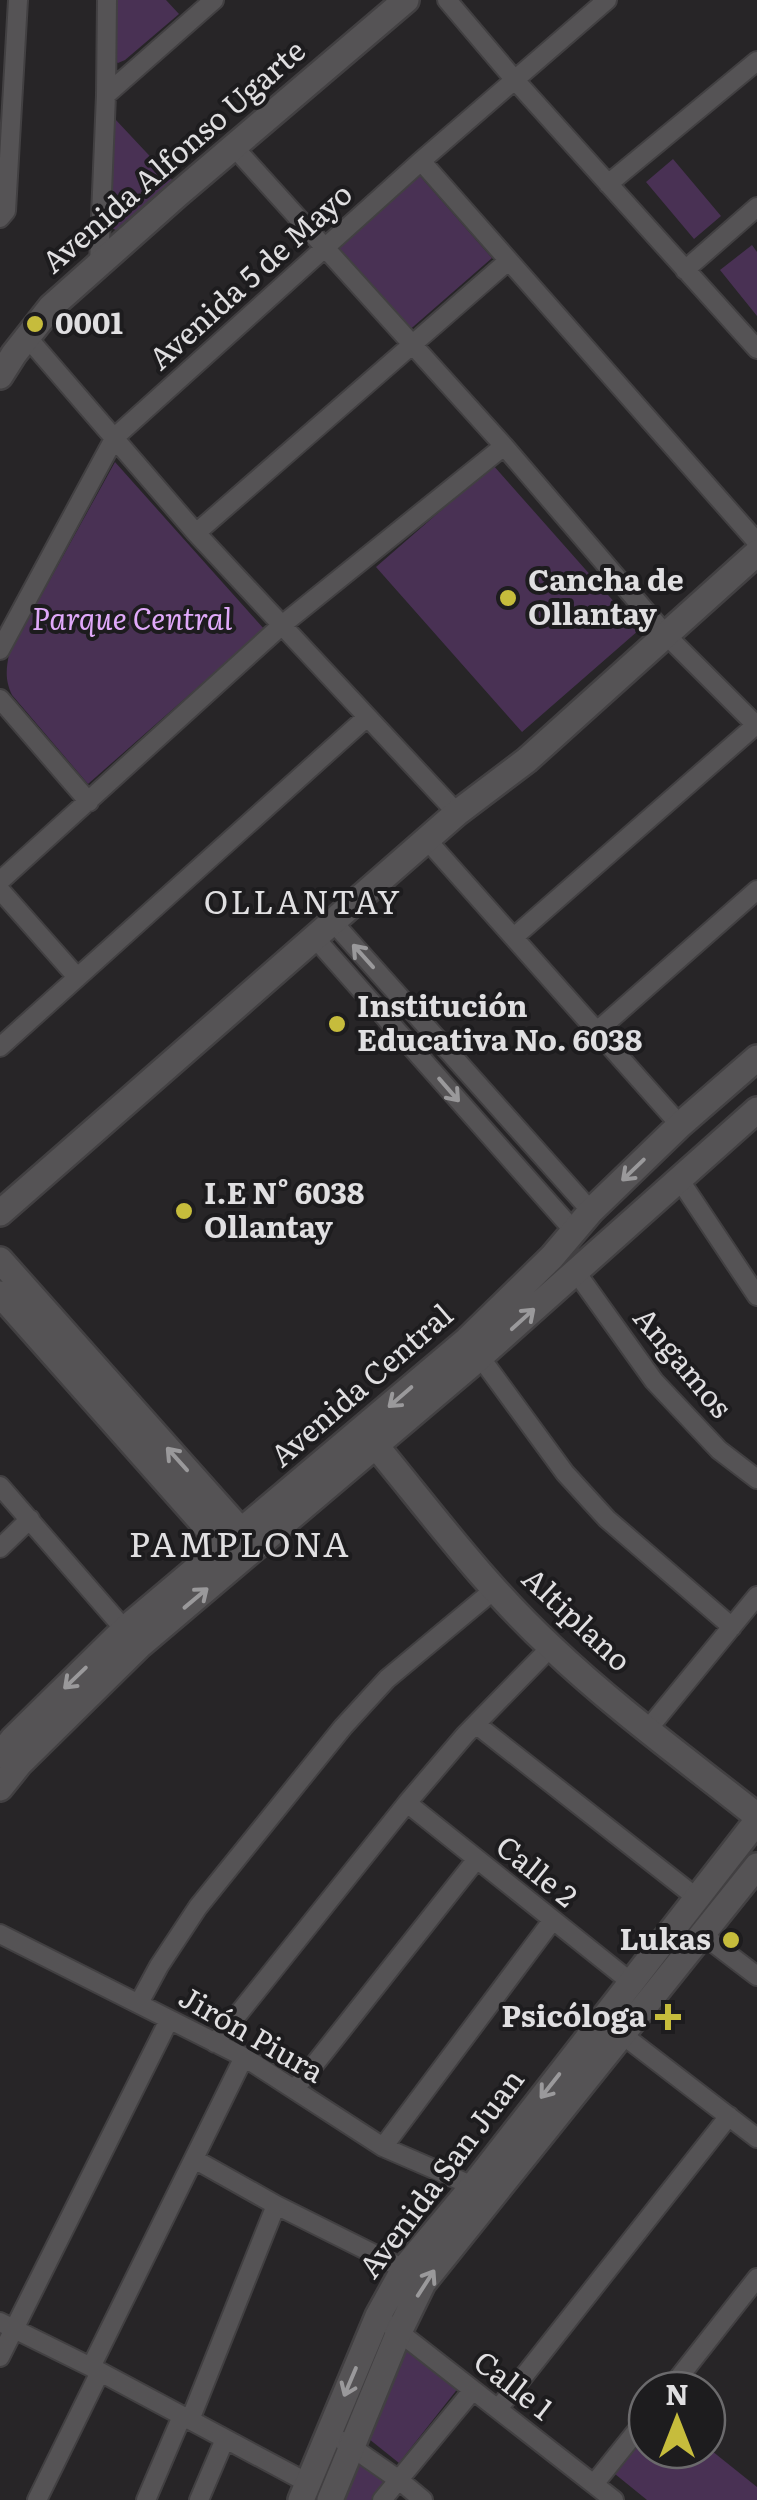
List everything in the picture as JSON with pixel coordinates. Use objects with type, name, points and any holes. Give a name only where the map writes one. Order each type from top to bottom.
[{"type":"main road","name":"Avenida Alfonso Ugarte","points":[[0,376],[51,307],[406,0]]},
{"type":"main road","points":[[0,1212],[456,813],[527,760],[757,553]]},
{"type":"main road","name":"Avenida Central","points":[[0,1755],[12,1739],[132,1638],[376,1446],[473,1348],[590,1211],[757,1058]]},
{"type":"main road","name":"Avenida Central","points":[[0,1788],[132,1638],[233,1540],[473,1348],[576,1272],[757,1110]]},
{"type":"main road","points":[[0,1260],[91,1379],[233,1540]]},
{"type":"main road","points":[[0,1294],[91,1379]]},
{"type":"main road","name":"Altiplano","points":[[376,1446],[495,1589],[550,1647],[757,1819]]},
{"type":"main road","name":"Avenida San Juan","points":[[330,2500],[423,2283],[613,2027],[632,1983],[757,1819]]},
{"type":"main road","name":"Avenida San Juan","points":[[304,2491],[378,2316],[404,2268],[613,2027],[702,1935],[757,1866]]},
{"type":"street","points":[[2,213],[18,0]]},
{"type":"street","points":[[99,265],[107,0]]},
{"type":"street","points":[[106,95],[214,0]]},
{"type":"street","points":[[447,0],[757,349]]},
{"type":"street","name":"Avenida 5 de Mayo","points":[[0,650],[115,437],[421,161],[608,0]]},
{"type":"street","points":[[608,184],[757,61]]},
{"type":"street","points":[[234,147],[504,446],[667,636],[756,725],[514,937]]},
{"type":"street","points":[[421,161],[757,542]]},
{"type":"street","points":[[685,270],[757,207]]},
{"type":"street","points":[[196,533],[508,261]]},
{"type":"street","points":[[27,337],[196,533],[456,813]]},
{"type":"street","points":[[0,881],[282,625],[504,446]]},
{"type":"street","points":[[0,699],[89,802]]},
{"type":"street","points":[[0,1047],[367,717]]},
{"type":"street","points":[[427,840],[680,1125]]},
{"type":"street","points":[[0,890],[78,977]]},
{"type":"street","points":[[596,1032],[757,890]]},
{"type":"street","points":[[324,930],[590,1211]]},
{"type":"street","points":[[324,930],[574,1231]]},
{"type":"street","points":[[679,1179],[757,1296]]},
{"type":"street","name":"Angamos","points":[[576,1272],[654,1381],[718,1450],[757,1479]]},
{"type":"street","points":[[473,1348],[565,1473],[607,1519],[732,1627]]},
{"type":"street","points":[[0,1486],[132,1638]]},
{"type":"street","points":[[0,1548],[30,1520]]},
{"type":"street","points":[[139,2002],[198,1907],[344,1727],[387,1679],[495,1589]]},
{"type":"street","points":[[648,1729],[757,1596]]},
{"type":"street","points":[[215,2042],[407,1803],[550,1647]]},
{"type":"street","points":[[477,1725],[698,1898]]},
{"type":"street","name":"Calle 2","points":[[407,1803],[632,1983]]},
{"type":"street","points":[[295,2090],[476,1860]]},
{"type":"street","points":[[384,2147],[552,1921]]},
{"type":"street","name":"Jirón Piura","points":[[0,1934],[244,2057],[384,2147],[473,2186]]},
{"type":"street","points":[[702,1935],[757,1976]]},
{"type":"street","points":[[0,2357],[7,2326],[169,2020]]},
{"type":"street","points":[[613,2027],[757,2138]]},
{"type":"street","points":[[37,2500],[244,2057]]},
{"type":"street","points":[[498,2410],[728,2116]]},
{"type":"street","points":[[194,2160],[404,2268]]},
{"type":"street","points":[[146,2500],[186,2418],[276,2204]]},
{"type":"street","points":[[685,2370],[757,2278]]},
{"type":"street","name":"Calle 1","points":[[378,2316],[614,2500]]},
{"type":"street","points":[[7,2326],[225,2439],[304,2491]]},
{"type":"street","points":[[382,2500],[474,2390]]},
{"type":"street","points":[[328,2434],[352,2446],[423,2500]]},
{"type":"street","points":[[199,2500],[225,2439]]},
{"type":"street","points":[[594,2484],[627,2443]]},
{"type":"green space","points":[[115,0],[166,0],[179,14],[118,63],[113,60]]},
{"type":"green space","points":[[115,119],[176,184],[119,232],[112,228],[108,214]]},
{"type":"green space","points":[[673,159],[721,216],[694,239],[646,182]]},
{"type":"green space","points":[[420,176],[492,258],[406,333],[334,251]]},
{"type":"green space","points":[[752,245],[757,252],[757,316],[720,270]]},
{"type":"green space","name":"Parque Central","points":[[115,462],[264,629],[88,784],[12,695],[7,670],[9,654]]},
{"type":"green space","name":"Cancha de Ollantay","points":[[493,465],[639,630],[522,732],[376,567]]},
{"type":"green space","points":[[406,2348],[459,2387],[399,2463],[364,2435]]},
{"type":"green space","points":[[627,2459],[627,2470],[727,2470],[727,2463],[757,2487],[757,2500],[647,2500],[615,2474]]},
{"type":"green space","points":[[360,2464],[387,2482],[374,2500],[337,2500],[354,2467]]},
{"type":"place","name":"0001","points":[[35,324]]},
{"type":"place","name":"Cancha de Ollantay","points":[[508,598]]},
{"type":"place","name":"Institución Educativa No. 6038","points":[[337,1024]]},
{"type":"place","name":"I.E N° 6038 Ollantay","points":[[184,1211]]},
{"type":"place","name":"Lukas","points":[[731,1940]]},
{"type":"place","name":"Psicóloga","points":[[668,2017]]},
{"type":"district","name":"OLLANTAY","points":[[303,903]]},
{"type":"district","name":"PAMPLONA","points":[[240,1545]]}]
